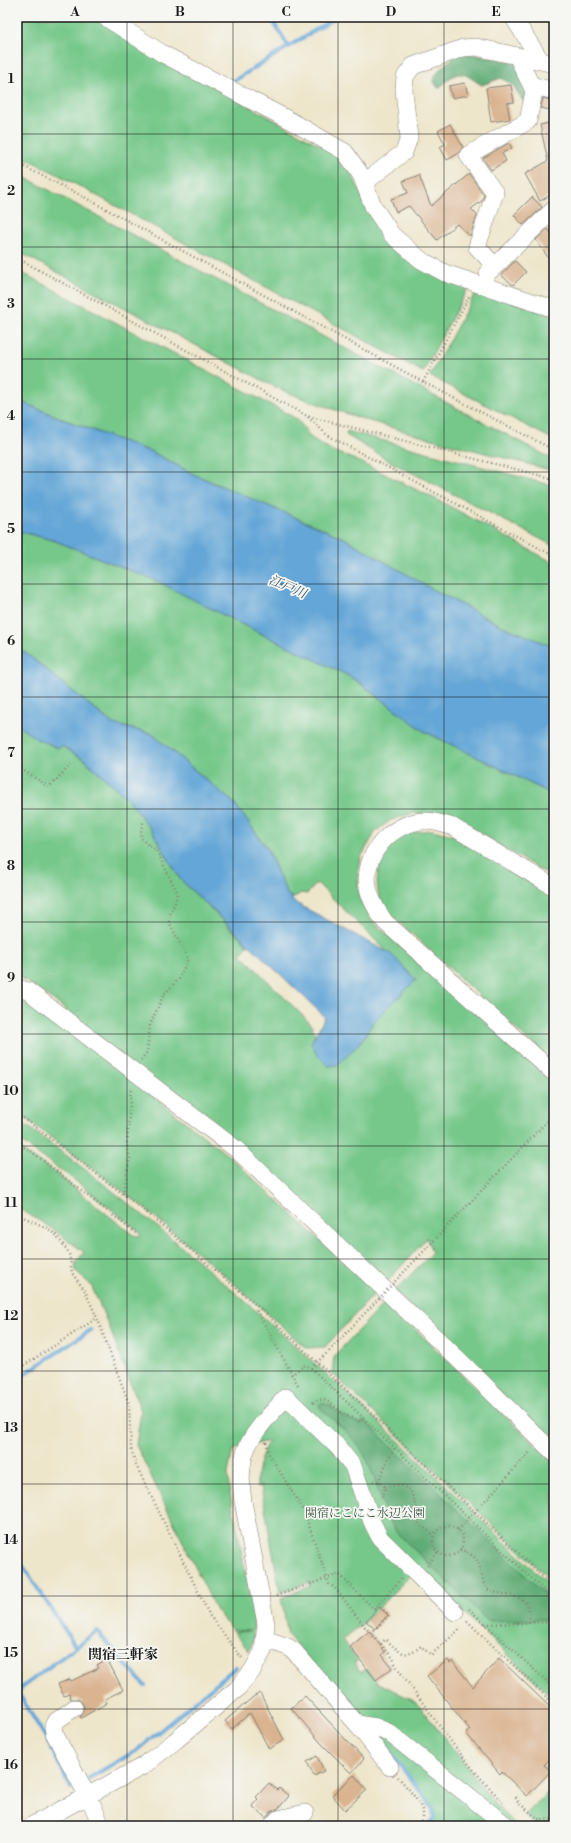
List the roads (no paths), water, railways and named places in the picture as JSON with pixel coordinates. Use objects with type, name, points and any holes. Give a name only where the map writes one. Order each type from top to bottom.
[{"type":"street","points":[[105,17],[163,54],[291,121],[345,152],[361,175],[373,206],[392,235],[421,260],[474,288],[554,308]]},
{"type":"street","points":[[514,17],[547,62]]},
{"type":"street","points":[[364,183],[404,152],[409,138],[404,90],[405,76],[412,66],[463,48],[476,47],[547,62]]},
{"type":"street","points":[[495,266],[477,247],[495,193],[468,155],[528,121],[534,91],[517,56]]},
{"type":"street","points":[[532,85],[554,90]]},
{"type":"street","points":[[474,288],[554,209]]},
{"type":"street","points":[[554,887],[453,828],[436,822],[422,821],[408,824],[392,832],[382,841],[373,856],[368,872],[368,886],[375,908],[385,922],[554,1073]]},
{"type":"street","points":[[17,988],[28,991],[236,1149],[457,1358],[554,1454]]},
{"type":"street","points":[[30,1826],[143,1766],[170,1746],[237,1689],[252,1671],[263,1651],[266,1624],[242,1495],[241,1470],[246,1447],[250,1438],[294,1395],[350,1462],[357,1476],[372,1522],[380,1538],[462,1610]]},
{"type":"street","points":[[265,1639],[288,1647],[294,1651],[356,1724],[390,1767]]},
{"type":"street","points":[[74,1708],[55,1722],[53,1726],[54,1733],[101,1826]]},
{"type":"street","points":[[356,1724],[376,1727],[388,1732],[512,1821]]},
{"type":"street","points":[[272,1826],[278,1820],[305,1813]]},
{"type":"water","name":"江戸川","points":[[17,400],[65,420],[152,452],[193,474],[344,538],[432,589],[502,626],[554,647],[554,795],[424,731],[357,681],[345,674],[233,620],[157,581],[53,540],[17,531]]},
{"type":"water","points":[[17,646],[113,724],[152,734],[234,803],[267,848],[287,894],[293,898],[292,901],[391,954],[416,980],[372,1023],[365,1036],[338,1065],[328,1066],[317,1055],[311,1043],[325,1017],[180,879],[154,834],[130,801],[85,760],[62,746],[59,748],[37,739],[18,726]]},
{"type":"waterway","points":[[270,17],[289,47]]},
{"type":"waterway","points":[[232,82],[336,17]]},
{"type":"waterway","points":[[17,1379],[91,1330]]},
{"type":"waterway","points":[[17,1557],[76,1647],[17,1691]]},
{"type":"waterway","points":[[76,1647],[97,1631],[145,1686]]},
{"type":"waterway","points":[[89,1778],[136,1751],[236,1667]]},
{"type":"waterway","points":[[17,1691],[46,1738],[71,1788]]},
{"type":"waterway","points":[[384,1744],[433,1809],[434,1819],[428,1826]]},
{"type":"district","name":"関宿三軒家","points":[[123,1654]]},
{"type":"park label","name":"関宿にこにこ水辺公園","points":[[365,1513]]}]
